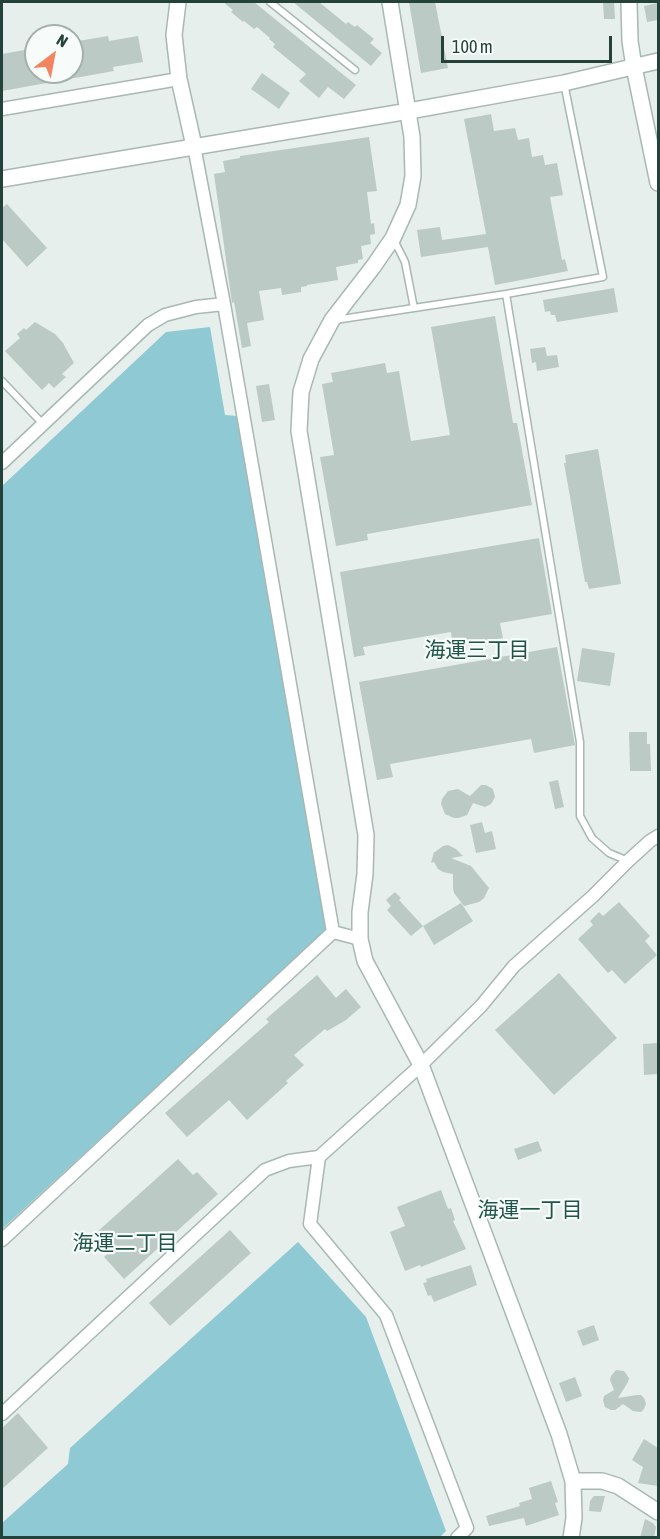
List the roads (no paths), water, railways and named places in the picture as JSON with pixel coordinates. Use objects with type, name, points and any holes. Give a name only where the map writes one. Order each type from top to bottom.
[{"type":"street","points":[[178,2],[174,35],[179,79],[224,304],[333,932]]},
{"type":"street","points":[[390,2],[412,137],[413,176],[408,205],[393,238],[332,320],[311,359],[301,392],[299,431],[366,835],[365,874],[360,912],[360,939],[365,961],[421,1065],[559,1434],[573,1481],[574,1518],[571,1538]]},
{"type":"street","points":[[629,2],[630,41],[634,67],[658,183]]},
{"type":"street","points":[[2,179],[409,111],[564,83],[658,62]]},
{"type":"street","points":[[2,109],[179,79]]},
{"type":"street","points":[[2,463],[148,325],[165,315],[196,307],[224,304]]},
{"type":"street","points":[[2,1414],[265,1170],[289,1161],[319,1156],[421,1065],[481,1006],[514,966],[658,836]]},
{"type":"street","points":[[333,932],[360,939]]},
{"type":"street","points":[[2,1240],[333,932]]},
{"type":"street","points":[[319,1156],[310,1224],[386,1315],[467,1528],[458,1538]]},
{"type":"street","points":[[573,1481],[602,1481],[618,1486],[658,1512]]},
{"type":"lane","points":[[270,2],[355,70]]},
{"type":"lane","points":[[332,320],[603,277],[564,83]]},
{"type":"lane","points":[[393,238],[405,262],[414,308]]},
{"type":"lane","points":[[506,294],[580,742],[580,816],[592,838],[609,853],[628,861]]},
{"type":"lane","points":[[2,381],[43,424]]},
{"type":"water","points":[[210,327],[225,415],[237,416],[326,931],[2,1229],[2,486],[166,332]]},
{"type":"water","points":[[298,1242],[366,1317],[446,1531],[439,1538],[2,1537],[2,1523],[68,1464],[70,1448]]},
{"type":"district","name":"海運三丁目","points":[[477,650]]},
{"type":"district","name":"海運一丁目","points":[[530,1210]]},
{"type":"district","name":"海運二丁目","points":[[125,1243]]}]
